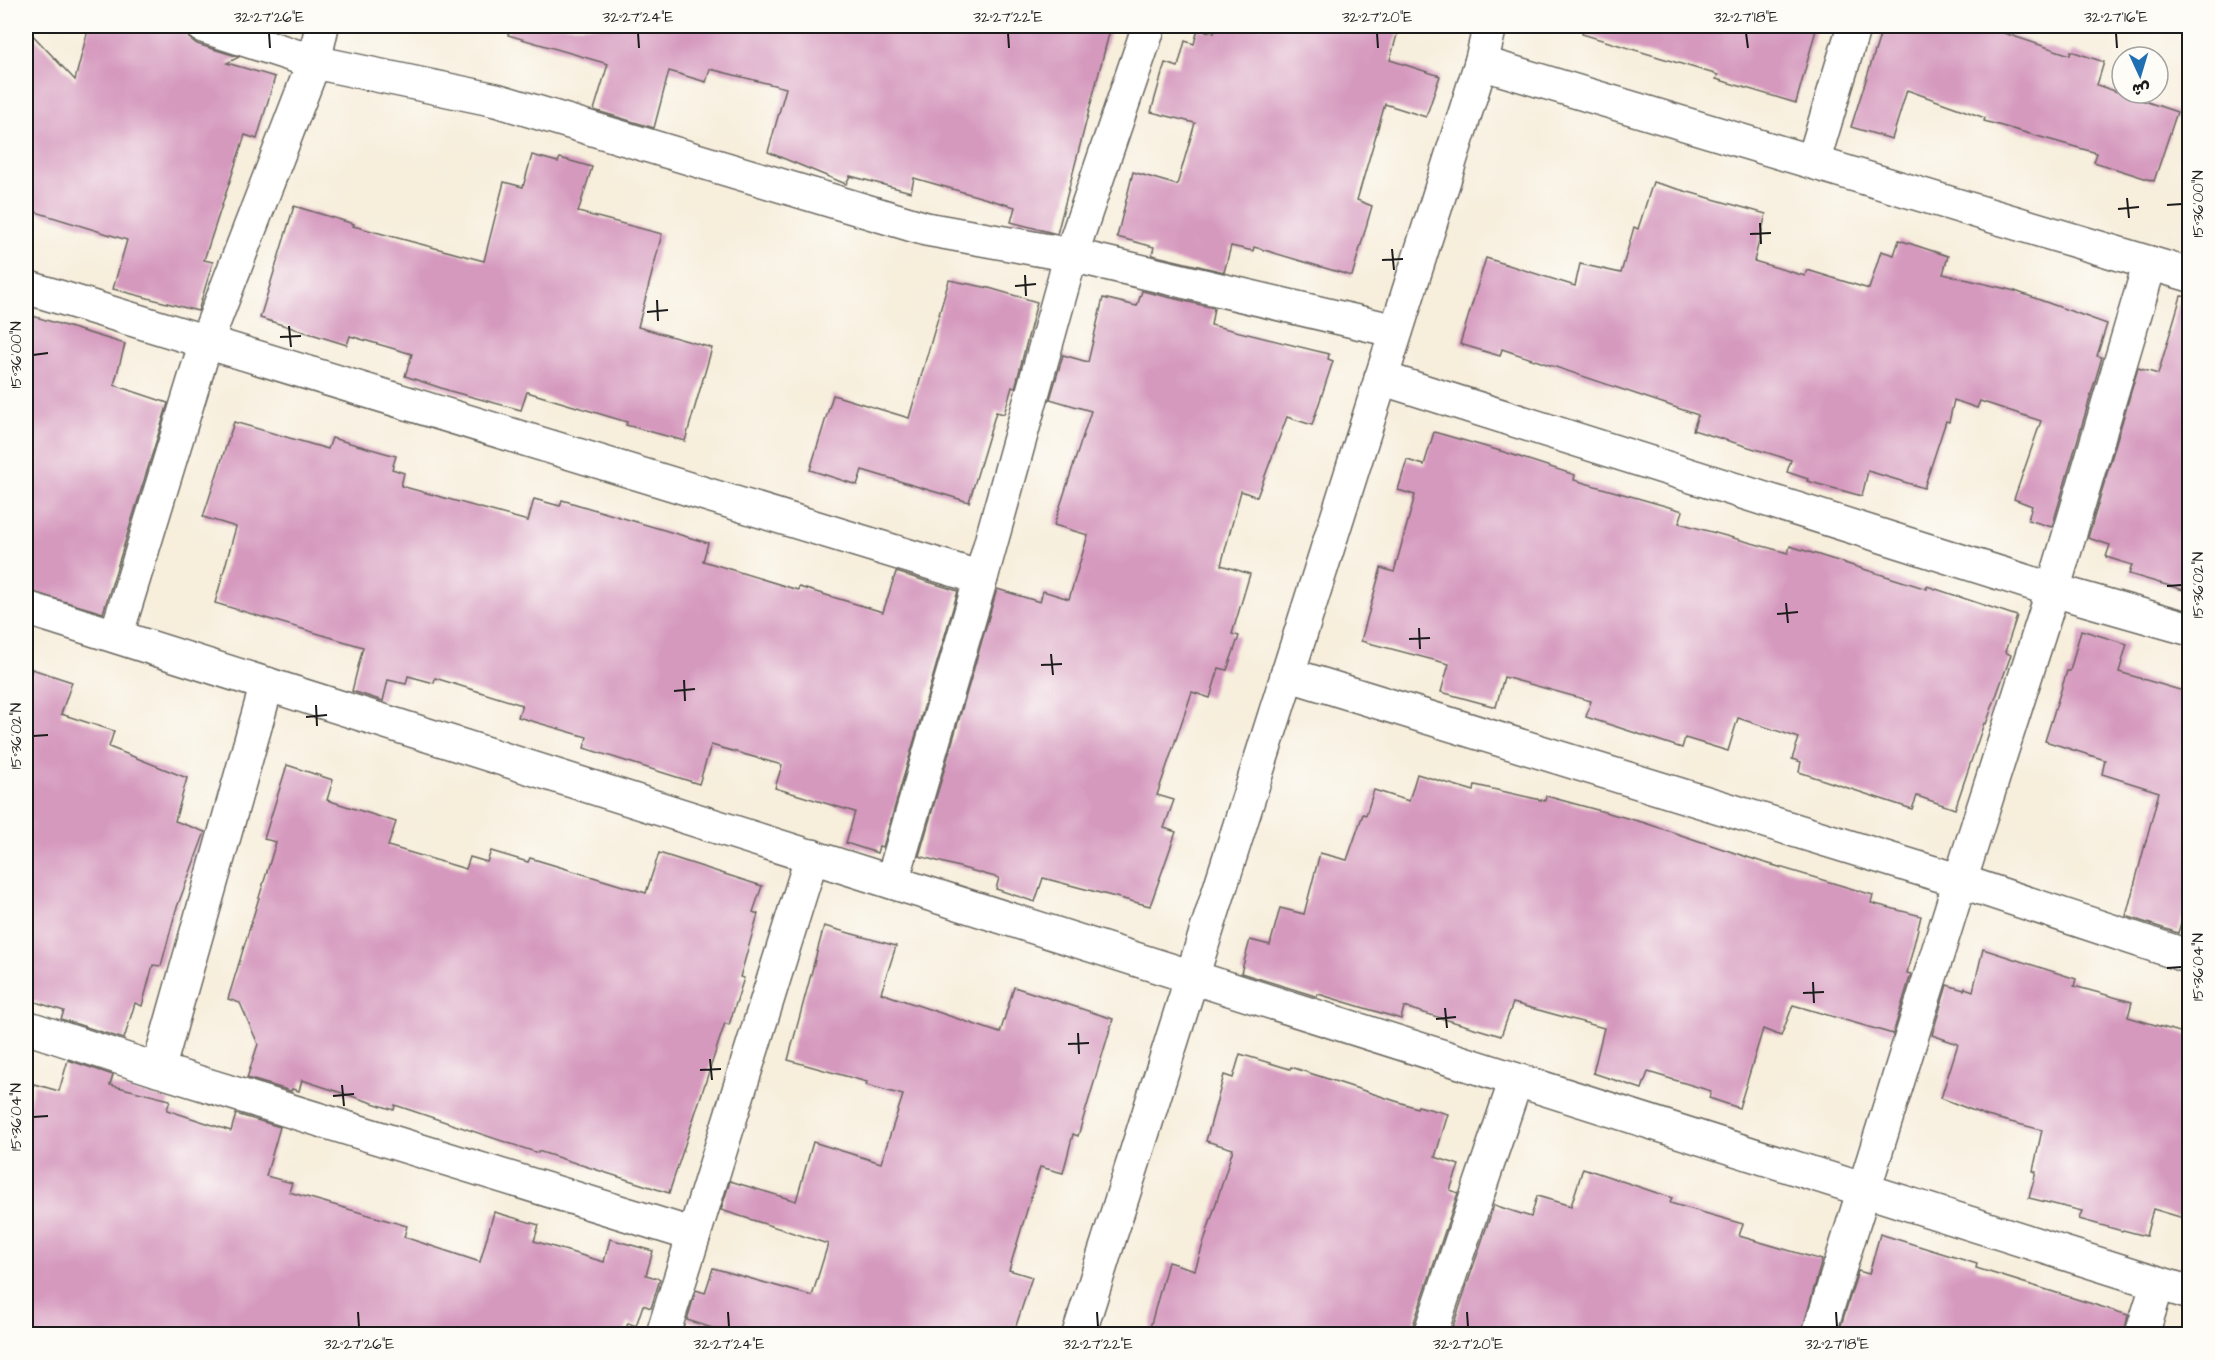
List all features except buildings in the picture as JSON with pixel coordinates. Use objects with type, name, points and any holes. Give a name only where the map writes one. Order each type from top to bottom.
[{"type":"street","points":[[203,26],[314,62],[496,100],[926,229],[1071,255],[1396,331]]},
{"type":"street","points":[[116,636],[206,342],[314,62],[322,26]]},
{"type":"street","points":[[892,882],[981,578],[1071,255],[1149,26]]},
{"type":"street","points":[[1079,1335],[1481,63],[1490,26]]},
{"type":"street","points":[[1813,162],[1854,26]]},
{"type":"street","points":[[1481,63],[2190,275]]},
{"type":"street","points":[[1819,1335],[2053,590],[2150,263]]},
{"type":"street","points":[[26,287],[981,578]]},
{"type":"street","points":[[1381,378],[2053,590],[2190,629]]},
{"type":"street","points":[[26,608],[2190,1293]]},
{"type":"street","points":[[1287,674],[1960,881],[2190,957]]},
{"type":"street","points":[[158,1070],[267,684]]},
{"type":"street","points":[[663,1335],[812,856]]},
{"type":"street","points":[[26,1027],[158,1070],[694,1235]]},
{"type":"street","points":[[1430,1335],[1516,1080]]},
{"type":"street","points":[[2142,1335],[2158,1283]]}]
